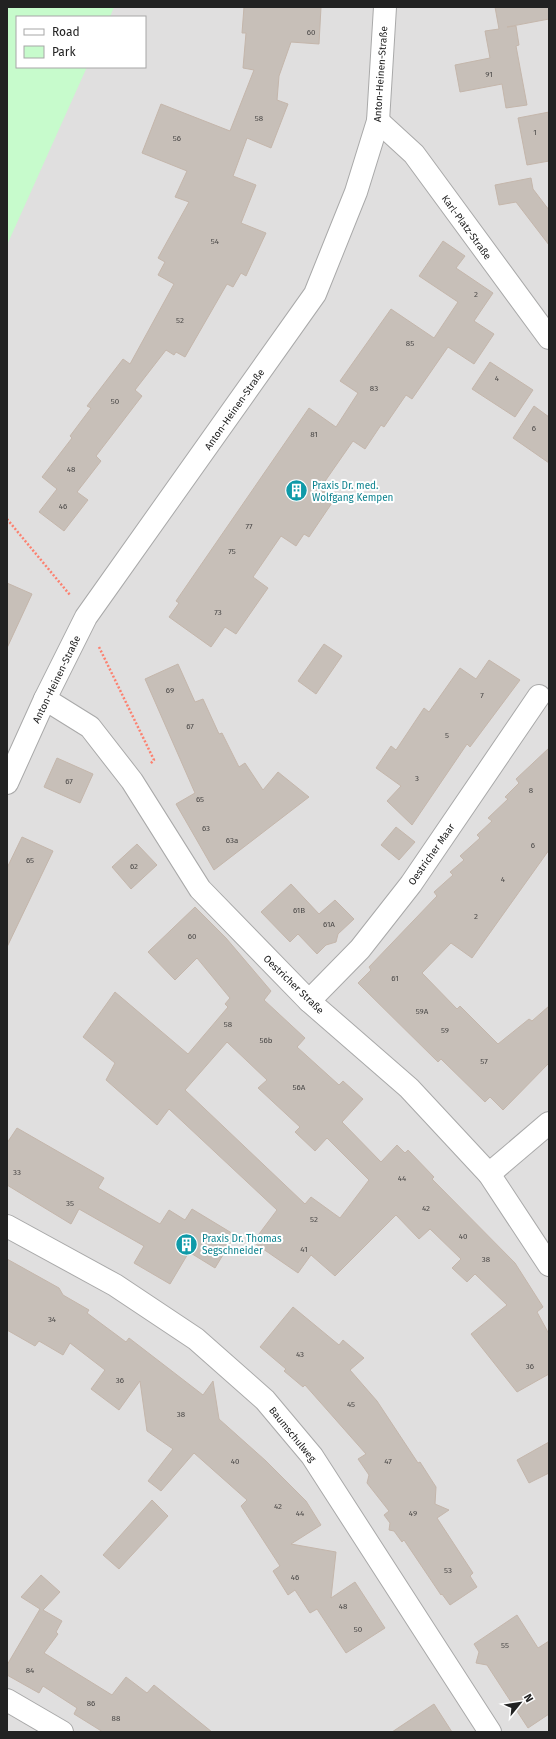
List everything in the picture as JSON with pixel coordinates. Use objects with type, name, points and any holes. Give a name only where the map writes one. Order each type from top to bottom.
[{"type":"street","name":"Anton-Heinen-Straße","points":[[7,783],[45,699],[86,617],[315,294],[356,192],[378,121],[385,7]]},
{"type":"street","name":"Karl-Platz-Straße","points":[[378,121],[414,154],[549,338]]},
{"type":"street","name":"Oestricher Maar","points":[[309,1001],[360,949],[411,884],[539,696]]},
{"type":"street","name":"Oestricher Straße","points":[[45,699],[90,727],[132,781],[200,889],[309,1001],[409,1088],[489,1174],[549,1265]]},
{"type":"street","points":[[489,1174],[549,1123]]},
{"type":"street","name":"Baumschulweg","points":[[7,1226],[115,1285],[196,1339],[265,1400],[312,1456],[490,1732]]},
{"type":"street","points":[[7,1700],[62,1732]]},
{"type":"path","points":[[7,519],[86,617],[154,760],[132,781]]},
{"type":"shaded area","points":[[101,7],[549,7],[549,1732],[7,1732],[7,214],[74,68],[146,68],[146,16],[96,16]]},
{"type":"green space","points":[[7,7],[114,7],[110,16],[16,16],[16,68],[87,68],[7,245]]},
{"type":"building","points":[[244,7],[321,7],[319,44],[291,42],[279,76],[277,100],[288,104],[271,148],[247,138],[233,176],[256,185],[241,223],[266,233],[246,276],[241,273],[233,287],[227,284],[185,357],[176,352],[174,355],[166,350],[135,390],[142,396],[96,456],[101,461],[77,492],[88,500],[64,531],[39,512],[57,489],[42,477],[72,438],[70,436],[91,408],[87,406],[123,359],[130,364],[174,284],[158,275],[165,262],[158,258],[189,202],[175,197],[187,171],[142,153],[161,104],[230,131],[254,70],[243,68],[246,33],[242,33]]},
{"type":"building","points":[[495,7],[549,7],[549,19],[507,27],[516,26],[519,45],[516,46],[527,105],[506,108],[502,84],[460,92],[455,65],[490,58],[485,31],[499,29]]},
{"type":"building","points":[[549,112],[549,161],[527,165],[518,118]]},
{"type":"building","points":[[531,178],[533,189],[549,210],[549,245],[516,202],[499,205],[495,185]]},
{"type":"building","points":[[443,241],[465,256],[456,268],[493,293],[474,321],[494,334],[474,364],[448,347],[412,399],[406,395],[384,427],[381,425],[365,449],[353,441],[321,487],[336,497],[309,537],[304,534],[296,546],[281,536],[253,577],[268,588],[236,634],[225,627],[211,647],[169,617],[179,603],[176,601],[309,408],[336,427],[358,393],[340,381],[391,309],[434,338],[458,302],[419,276]]},
{"type":"building","points":[[490,362],[533,390],[515,417],[472,389]]},
{"type":"building","points":[[534,406],[549,417],[549,463],[513,438]]},
{"type":"building","points":[[7,583],[32,594],[7,648]]},
{"type":"building","points":[[324,644],[342,656],[316,694],[298,681]]},
{"type":"building","points":[[489,660],[520,680],[470,747],[467,744],[412,825],[387,801],[401,786],[376,768],[391,746],[396,750],[424,708],[429,712],[460,668],[476,679]]},
{"type":"building","points":[[178,664],[195,702],[203,699],[219,734],[222,733],[239,767],[245,763],[263,790],[278,772],[309,797],[214,870],[176,804],[195,793],[145,679]]},
{"type":"building","points":[[549,748],[549,850],[472,958],[451,943],[422,973],[457,1009],[460,1006],[498,1044],[529,1019],[532,1021],[549,1006],[549,1063],[503,1110],[490,1097],[485,1102],[441,1059],[438,1062],[358,983],[371,970],[369,967],[437,896],[434,892],[453,875],[450,872],[464,860],[460,856],[480,838],[477,835],[492,821],[488,818],[508,799],[505,797],[519,783],[516,779]]},
{"type":"building","points":[[57,758],[93,774],[80,803],[44,787]]},
{"type":"building","points":[[396,827],[415,842],[399,860],[381,845]]},
{"type":"building","points":[[22,837],[53,851],[7,947],[7,868]]},
{"type":"building","points":[[137,844],[157,865],[131,889],[112,867]]},
{"type":"building","points":[[291,884],[319,914],[335,900],[354,919],[338,934],[336,942],[326,945],[317,954],[298,934],[290,942],[261,912]]},
{"type":"building","points":[[195,907],[226,938],[271,991],[264,1000],[305,1038],[297,1047],[339,1085],[343,1081],[363,1099],[342,1122],[381,1162],[397,1145],[405,1153],[408,1150],[434,1177],[432,1179],[515,1263],[543,1307],[537,1312],[549,1334],[549,1374],[517,1392],[471,1334],[507,1305],[475,1274],[467,1282],[452,1268],[461,1259],[430,1229],[419,1239],[396,1215],[335,1276],[311,1255],[298,1273],[253,1242],[277,1210],[169,1109],[157,1125],[106,1080],[115,1063],[83,1037],[115,992],[188,1054],[228,1007],[225,1004],[230,998],[197,958],[175,980],[148,952]],"holes":[[[227,1042],[267,1080],[258,1088],[300,1127],[295,1132],[315,1151],[327,1138],[369,1180],[340,1218],[311,1197],[305,1204],[185,1090]]]},
{"type":"building","points":[[17,1128],[104,1178],[98,1188],[160,1224],[169,1210],[185,1220],[192,1209],[235,1235],[215,1268],[189,1252],[170,1284],[134,1263],[144,1246],[79,1209],[71,1224],[7,1185],[7,1143]]},
{"type":"building","points":[[7,1259],[59,1288],[63,1295],[89,1310],[87,1313],[126,1342],[129,1338],[203,1395],[213,1381],[219,1419],[266,1461],[306,1501],[321,1525],[291,1544],[336,1552],[331,1598],[355,1582],[385,1628],[346,1653],[317,1609],[310,1613],[295,1590],[288,1595],[273,1571],[280,1566],[241,1506],[247,1500],[194,1453],[161,1491],[148,1481],[173,1449],[147,1431],[140,1381],[119,1410],[91,1389],[105,1370],[70,1343],[63,1355],[39,1341],[35,1346],[7,1330]]},
{"type":"building","points":[[293,1307],[339,1345],[343,1340],[364,1358],[350,1370],[377,1401],[418,1463],[420,1462],[436,1487],[435,1504],[449,1510],[437,1518],[473,1573],[470,1576],[477,1587],[450,1605],[442,1594],[441,1595],[404,1540],[402,1542],[394,1531],[389,1530],[390,1523],[384,1515],[389,1511],[367,1483],[369,1475],[358,1459],[366,1454],[305,1385],[303,1387],[284,1371],[286,1369],[260,1347]]},
{"type":"building","points":[[549,1442],[549,1473],[529,1483],[517,1460]]},
{"type":"building","points":[[152,1500],[168,1516],[119,1569],[103,1555]]},
{"type":"building","points":[[41,1575],[60,1592],[43,1610],[62,1621],[56,1632],[58,1634],[44,1653],[112,1695],[126,1677],[147,1693],[154,1685],[212,1732],[103,1732],[74,1714],[77,1708],[43,1686],[39,1693],[7,1675],[7,1665],[40,1609],[21,1597]]},
{"type":"building","points":[[517,1615],[538,1648],[549,1641],[549,1714],[528,1728],[487,1665],[476,1663],[479,1652],[474,1644]]},
{"type":"building","points":[[434,1704],[452,1732],[392,1732]]},
{"type":"place","name":"Praxis Dr. med. Wolfgang Kempen","points":[[296,491]]},
{"type":"place","name":"Praxis Dr. Thomas Segschneider","points":[[187,1244]]}]
